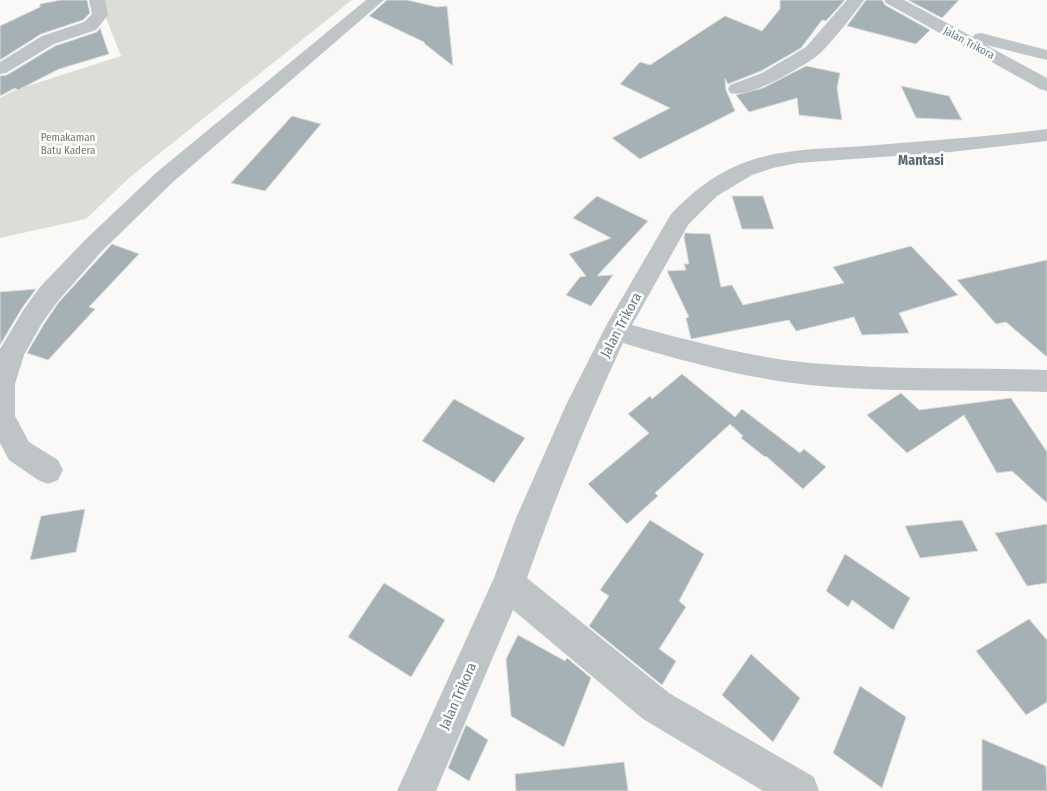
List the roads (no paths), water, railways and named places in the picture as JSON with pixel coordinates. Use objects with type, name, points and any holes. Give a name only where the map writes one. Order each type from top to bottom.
[{"type":"street","points":[[0,69],[48,40],[90,26],[100,15],[98,0]]},
{"type":"street","points":[[48,470],[19,451],[1,417],[1,384],[6,354],[49,294],[94,245],[165,177],[376,0]]},
{"type":"street","points":[[738,88],[768,77],[812,51],[856,0]]},
{"type":"street","name":"Jalan Trikora","points":[[892,0],[1047,85]]},
{"type":"street","points":[[919,16],[990,41],[1047,55]]},
{"type":"street","name":"Jalan Trikora","points":[[416,791],[508,584],[532,518],[580,405],[616,331],[679,220],[693,204],[712,188],[746,169],[774,161],[808,156],[1000,142],[1047,135]]},
{"type":"street","points":[[616,331],[716,359],[786,371],[842,376],[1047,382]]},
{"type":"street","points":[[508,584],[656,706],[800,791]]},
{"type":"district","name":"Mantasi","points":[[921,160]]},
{"type":"park label","name":"Pemakaman Batu Kadera","points":[[68,143]]}]
